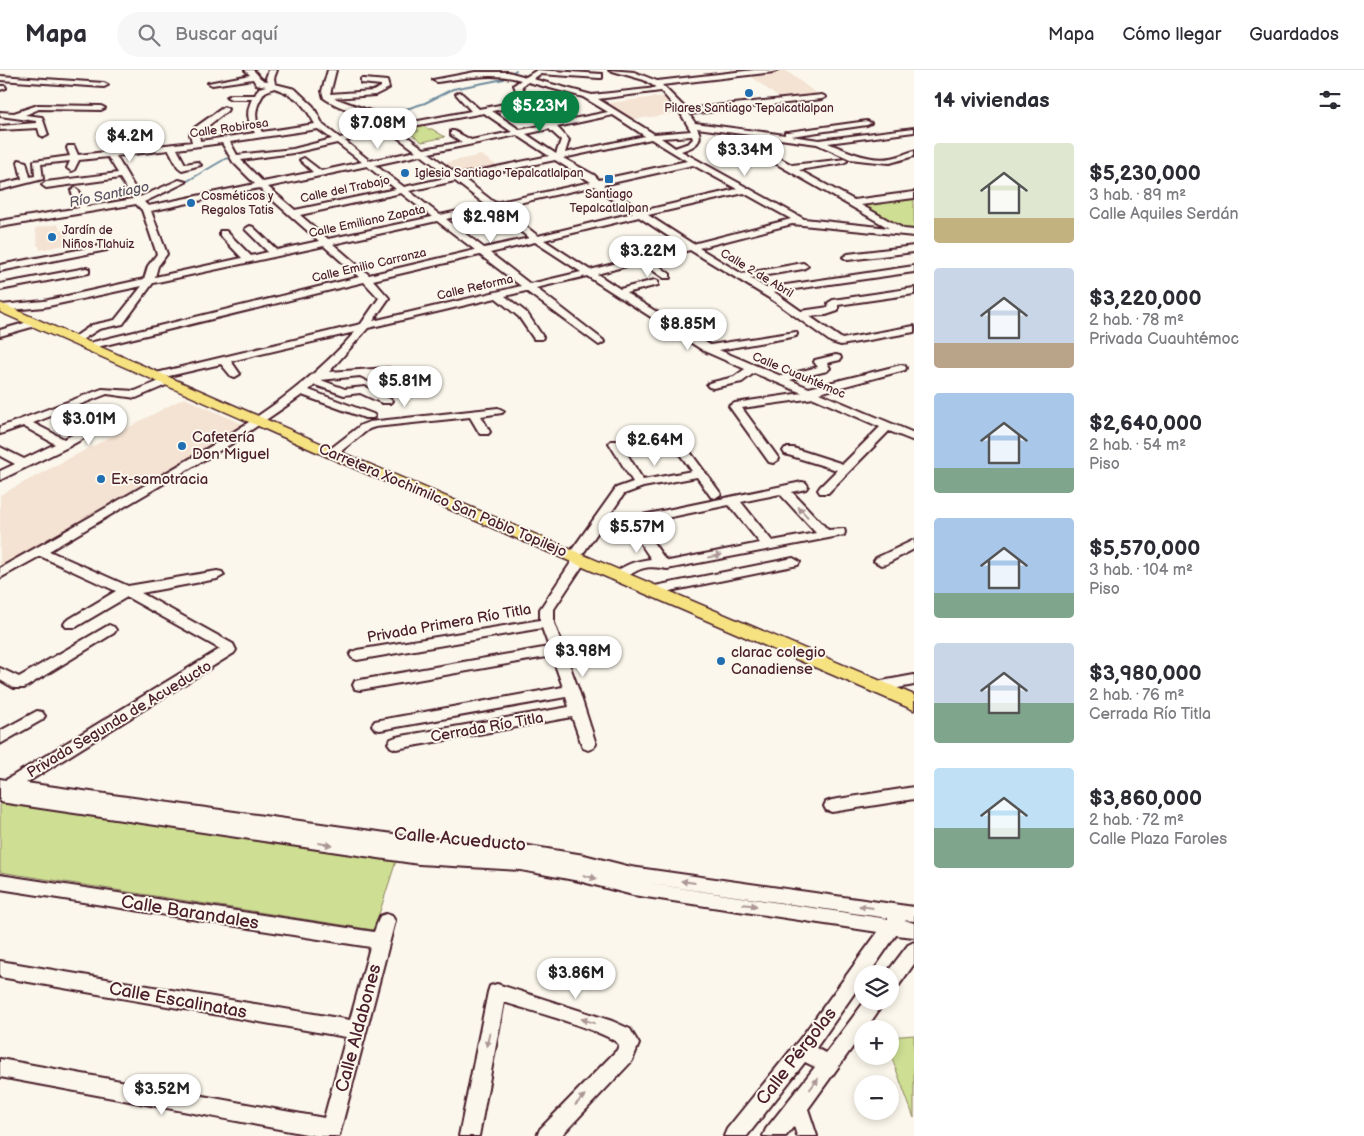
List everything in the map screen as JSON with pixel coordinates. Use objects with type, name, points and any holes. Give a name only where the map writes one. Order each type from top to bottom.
[{"type":"main road","name":"Carretera Xochimilco San Pablo Topilejo","points":[[1,307],[331,453],[655,590],[914,703]]},
{"type":"street","points":[[250,70],[259,82],[290,90],[316,110],[316,121],[320,126],[441,218],[598,342]]},
{"type":"street","points":[[264,84],[272,83],[270,78],[273,70]]},
{"type":"street","points":[[332,70],[326,92],[327,96],[363,95],[378,92],[385,88],[384,83],[364,80]]},
{"type":"street","points":[[613,70],[656,83],[683,112],[697,140],[674,151]]},
{"type":"street","points":[[656,83],[774,70]]},
{"type":"street","points":[[557,156],[565,140],[549,126],[536,109],[523,103],[519,96],[518,86],[523,77],[541,71],[599,76]]},
{"type":"street","points":[[437,80],[474,72],[508,74],[590,98],[674,151],[800,220],[845,227],[914,233]]},
{"type":"street","points":[[637,76],[650,72]]},
{"type":"street","points":[[212,84],[243,74],[256,76]]},
{"type":"street","points":[[0,78],[104,85]]},
{"type":"street","points":[[270,142],[252,123],[251,110],[264,88],[273,86]]},
{"type":"street","points":[[590,98],[663,89]]},
{"type":"street","name":"Calle 2 de Abril","points":[[460,94],[481,111],[585,173],[597,184],[641,214],[841,342],[901,331]]},
{"type":"street","name":"Calle Cuauhtémoc","points":[[327,96],[340,105],[367,112],[378,118],[537,239],[708,349],[888,425],[914,438]]},
{"type":"street","points":[[232,97],[258,97]]},
{"type":"street","points":[[683,112],[822,97]]},
{"type":"street","points":[[300,99],[310,98]]},
{"type":"street","points":[[231,152],[293,151],[392,128],[523,103]]},
{"type":"street","points":[[16,115],[38,107],[101,108]]},
{"type":"street","points":[[197,144],[194,134],[196,131],[224,108]]},
{"type":"street","points":[[304,160],[330,172],[614,113]]},
{"type":"street","points":[[0,114],[39,119],[44,135]]},
{"type":"street","points":[[896,122],[911,130]]},
{"type":"street","points":[[769,137],[867,123]]},
{"type":"street","points":[[0,128],[41,124]]},
{"type":"street","name":"Calle Robirosa","points":[[27,180],[41,176],[37,162],[197,144],[231,152],[262,135],[320,126]]},
{"type":"street","name":"Calle del Trabajo","points":[[294,213],[557,156],[693,129],[787,140]]},
{"type":"street","points":[[760,144],[787,140],[819,142],[911,130]]},
{"type":"street","points":[[454,133],[470,143]]},
{"type":"street","points":[[83,343],[96,327],[119,322],[148,284],[153,266],[162,254],[141,204],[110,153],[103,134]]},
{"type":"street","points":[[819,142],[853,156],[890,162],[914,153]]},
{"type":"street","points":[[231,152],[254,144]]},
{"type":"street","points":[[739,145],[764,153],[792,168],[904,232],[914,240]]},
{"type":"street","points":[[172,147],[182,167],[196,165]]},
{"type":"street","points":[[71,148],[75,157],[75,162],[71,168]]},
{"type":"street","points":[[0,574],[261,422],[302,391],[345,352],[368,325],[384,298],[367,279],[327,242],[262,186],[231,152]]},
{"type":"street","points":[[792,168],[843,161]]},
{"type":"street","points":[[0,187],[27,180],[22,162]]},
{"type":"street","name":"Calle Emiliano Zapata","points":[[1,307],[44,304],[695,162]]},
{"type":"street","points":[[0,224],[84,210],[141,204],[262,186],[320,169]]},
{"type":"street","points":[[46,185],[123,175]]},
{"type":"street","points":[[0,232],[141,204],[182,182]]},
{"type":"street","name":"Calle Emilio Carranza","points":[[83,343],[367,279],[744,190]]},
{"type":"street","points":[[76,191],[84,210]]},
{"type":"street","points":[[854,203],[914,195]]},
{"type":"street","name":"Calle Reforma","points":[[162,378],[223,360],[498,295],[800,220]]},
{"type":"street","points":[[250,229],[275,254]]},
{"type":"street","points":[[223,233],[249,259]]},
{"type":"street","points":[[0,268],[104,248]]},
{"type":"street","points":[[848,257],[914,249]]},
{"type":"street","points":[[643,259],[667,276]]},
{"type":"street","points":[[763,291],[912,264]]},
{"type":"street","points":[[741,277],[803,266]]},
{"type":"street","points":[[0,287],[86,271]]},
{"type":"street","points":[[618,292],[655,283]]},
{"type":"street","points":[[800,314],[826,312],[834,309],[833,303],[914,291]]},
{"type":"street","points":[[498,295],[523,315],[538,337]]},
{"type":"street","name":"Calle Emiliano Zapata","points":[[31,321],[30,313],[44,304]]},
{"type":"street","points":[[0,333],[31,321]]},
{"type":"street","points":[[901,331],[914,329]]},
{"type":"street","points":[[901,331],[914,341]]},
{"type":"street","points":[[708,349],[792,337],[718,354]]},
{"type":"street","points":[[780,380],[823,370],[825,368],[819,362],[836,358]]},
{"type":"street","points":[[223,360],[235,374]]},
{"type":"street","points":[[772,459],[735,406],[812,393],[900,368]]},
{"type":"street","points":[[712,385],[738,380],[752,369]]},
{"type":"street","points":[[316,379],[385,370]]},
{"type":"street","points":[[363,374],[402,392]]},
{"type":"street","points":[[0,431],[106,391],[136,396],[162,378]]},
{"type":"street","points":[[316,379],[344,392],[361,389],[386,401]]},
{"type":"street","points":[[302,391],[369,416]]},
{"type":"street","points":[[0,476],[105,423],[70,405]]},
{"type":"street","points":[[331,453],[365,427],[373,424],[498,411]]},
{"type":"street","points":[[474,414],[484,432]]},
{"type":"street","points":[[23,422],[64,444]]},
{"type":"street","points":[[824,490],[888,425]]},
{"type":"street","points":[[672,435],[716,494]]},
{"type":"street","points":[[615,443],[640,484]]},
{"type":"street","points":[[0,451],[24,464]]},
{"type":"street","points":[[789,451],[844,468]]},
{"type":"street","points":[[588,744],[572,691],[547,623],[548,609],[577,558],[620,491],[640,484],[700,473]]},
{"type":"street","points":[[802,486],[635,522],[634,525],[659,561],[667,565],[839,532]]},
{"type":"street","points":[[782,490],[824,534]]},
{"type":"street","points":[[732,500],[769,546]]},
{"type":"street","points":[[881,561],[914,544]]},
{"type":"street","points":[[39,551],[127,591]]},
{"type":"street","points":[[620,576],[624,571],[632,567],[659,561]]},
{"type":"street","points":[[655,590],[793,562]]},
{"type":"street","points":[[72,624],[127,591],[217,575]]},
{"type":"street","name":"Privada Segunda de Acueducto","points":[[3,789],[229,650],[228,647],[127,591]]},
{"type":"street","name":"Privada Primera Río Titla","points":[[357,656],[547,623]]},
{"type":"street","points":[[0,673],[19,684],[109,630]]},
{"type":"street","points":[[360,685],[557,650]]},
{"type":"street","points":[[876,687],[914,680]]},
{"type":"street","points":[[380,724],[572,691]]},
{"type":"street","name":"Cerrada Río Titla","points":[[396,743],[578,711]]},
{"type":"street","points":[[0,738],[37,716]]},
{"type":"street","name":"Calle Acueducto","points":[[3,789],[419,857],[521,863],[579,874],[633,888],[902,918],[914,930]]},
{"type":"street","points":[[832,806],[914,794]]},
{"type":"street","name":"Calle Barandales","points":[[0,882],[381,942]]},
{"type":"street","name":"Calle Pérgolas","points":[[734,1136],[802,1051],[879,943],[902,918]]},
{"type":"street","name":"Calle Aldabones","points":[[330,1132],[386,921]]},
{"type":"street","points":[[899,970],[914,950]]},
{"type":"street","name":"Calle Escalinatas","points":[[0,969],[357,1030]]},
{"type":"street","points":[[469,1136],[497,992],[605,1027],[623,1035],[629,1044],[625,1055],[547,1136]]},
{"type":"street","name":"Calle Pérgolas","points":[[773,1136],[869,1010]]},
{"type":"street","points":[[802,1051],[829,1064]]},
{"type":"street","points":[[0,1068],[330,1132]]},
{"type":"street","points":[[797,1107],[808,1136]]},
{"type":"shaded area","points":[[785,70],[817,94],[779,98],[748,74]]},
{"type":"shaded area","points":[[664,96],[679,113],[629,120],[602,104]]},
{"type":"shaded area","points":[[481,155],[499,167],[458,174],[444,163]]},
{"type":"shaded area","name":"Jardín de Niños Tlahuiz","points":[[58,224],[60,230],[68,229],[69,244],[40,250],[36,243],[38,242],[35,228]]},
{"type":"shaded area","points":[[184,398],[245,425],[0,567],[0,495]]},
{"type":"green space","points":[[421,125],[445,137],[422,142],[411,134],[404,135],[399,131],[406,130],[410,133],[419,131],[414,127]]},
{"type":"green space","points":[[914,197],[914,232],[902,230],[858,204]]},
{"type":"green space","points":[[0,803],[396,861],[374,930],[0,872]]},
{"type":"green space","points":[[914,1035],[914,1118],[894,1065],[899,1065],[899,1036]]},
{"type":"waterway","name":"Río Santiago","points":[[359,134],[368,130],[375,119],[425,103],[453,89],[504,79],[516,70]]},
{"type":"waterway","name":"Río Santiago","points":[[153,198],[172,190],[225,159],[234,157]]},
{"type":"place","name":"Pilares Santiago Tepalcatlalpan","points":[[749,93]]},
{"type":"place","name":"Iglesia Santiago Tepalcatlalpan","points":[[405,173]]},
{"type":"place","name":"Santiago Tepalcatlalpan","points":[[609,179]]},
{"type":"place","name":"Cosméticos y Regalos Tatis","points":[[191,203]]},
{"type":"place","name":"Jardín de Niños Tlahuiz","points":[[52,237]]},
{"type":"place","name":"Cafetería Don Miguel","points":[[182,446]]},
{"type":"place","name":"Ex-samotracia","points":[[101,479]]},
{"type":"place","name":"clarac colegio Canadiense","points":[[721,661]]}]
